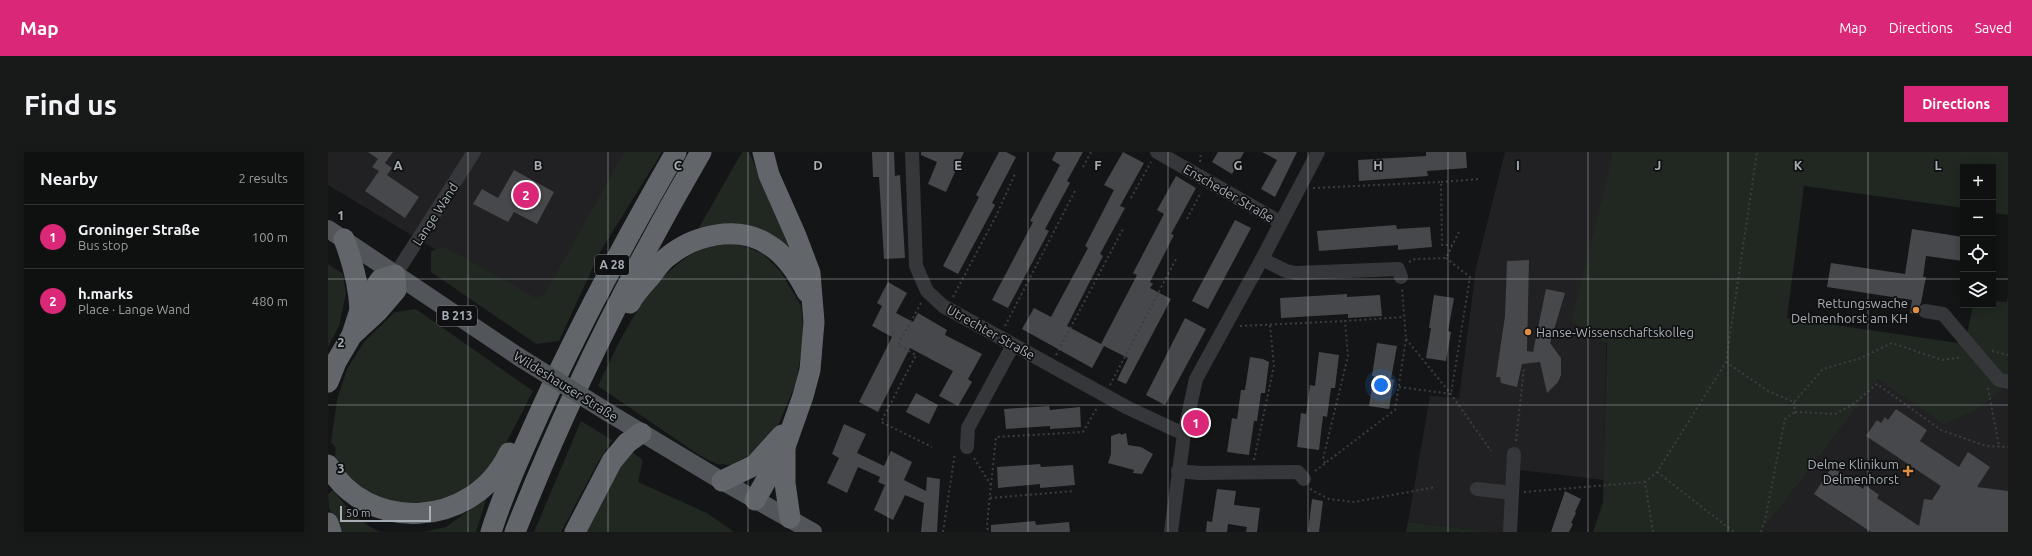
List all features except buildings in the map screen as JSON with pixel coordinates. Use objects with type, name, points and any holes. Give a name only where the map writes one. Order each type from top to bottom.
[{"type":"highway","name":"A 28","points":[[491,532],[504,492],[554,380],[620,250],[676,152]]},
{"type":"highway","name":"A 28","points":[[515,532],[555,436],[599,340],[701,152]]},
{"type":"highway","points":[[756,500],[785,447],[803,396],[810,370],[814,344],[810,273],[799,241],[769,175],[762,152]]},
{"type":"highway","points":[[599,340],[618,325],[634,295],[666,258],[696,240],[723,233],[746,235],[769,244],[785,259],[799,276],[812,302]]},
{"type":"highway","points":[[336,234],[354,265],[359,290],[360,310]]},
{"type":"highway","points":[[328,382],[336,362],[352,335],[360,310],[380,280],[395,275],[396,290],[378,311],[352,335]]},
{"type":"highway","points":[[328,465],[334,481],[345,496],[356,508],[369,516],[396,525],[411,526],[426,524],[453,513],[481,493],[494,479],[504,464],[532,404],[554,380]]},
{"type":"highway","points":[[722,481],[755,465],[792,424]]},
{"type":"highway","points":[[575,532],[612,460],[627,443],[641,433]]},
{"type":"highway","points":[[785,447],[785,483],[790,518]]},
{"type":"highway","points":[[328,523],[332,532]]},
{"type":"main road","name":"Wildeshauser Straße","points":[[336,234],[519,357],[641,433],[813,532]]},
{"type":"street","name":"Lange Wand","points":[[395,275],[474,152]]},
{"type":"street","name":"Utrechter Straße","points":[[912,152],[916,266],[928,291],[947,308],[1105,395],[1184,434]]},
{"type":"street","name":"Enscheder Straße","points":[[1157,152],[1280,222]]},
{"type":"street","points":[[1171,532],[1184,434],[1196,379],[1262,259],[1280,222],[1318,152]]},
{"type":"street","points":[[1262,259],[1286,271],[1296,274],[1399,273]]},
{"type":"street","points":[[1925,311],[1943,314],[1999,380],[2008,382]]},
{"type":"street","points":[[961,450],[968,428],[1014,345]]},
{"type":"street","points":[[1510,532],[1514,454]]},
{"type":"street","points":[[1178,471],[1199,474],[1298,472],[1304,479]]},
{"type":"street","points":[[1477,489],[1512,492]]},
{"type":"path","points":[[1083,167],[1092,152]]},
{"type":"path","points":[[1131,198],[1157,152]]},
{"type":"path","points":[[1512,492],[1645,482],[1657,472],[1726,362],[1757,152]]},
{"type":"path","points":[[947,308],[996,216],[1015,174]]},
{"type":"path","points":[[1299,187],[1441,182],[1479,179]]},
{"type":"path","points":[[1186,219],[1207,180]]},
{"type":"path","points":[[1441,182],[1442,245],[1452,245]]},
{"type":"path","points":[[999,337],[1076,189]]},
{"type":"path","points":[[1050,365],[1123,229]]},
{"type":"path","points":[[1446,258],[1459,232]]},
{"type":"path","points":[[1436,486],[1354,502],[1329,499],[1305,487],[1304,479],[1395,410],[1406,339],[1399,273],[1416,259],[1446,258],[1470,277],[1451,394]]},
{"type":"path","points":[[988,532],[987,524],[996,437],[1083,432],[1105,395],[1176,259]]},
{"type":"path","points":[[928,291],[898,345],[916,355],[881,422],[932,447]]},
{"type":"path","points":[[1228,322],[1236,327],[1404,317]]},
{"type":"path","points":[[1325,463],[1323,459],[1348,356],[1345,321]]},
{"type":"path","points":[[1251,473],[1274,366],[1270,325]]},
{"type":"path","points":[[1406,339],[1451,394],[1491,451]]},
{"type":"path","points":[[1795,412],[1794,402],[1823,369],[1861,358],[1892,343],[1942,360],[1976,354]]},
{"type":"path","points":[[1999,446],[1986,380],[1992,351],[2008,355]]},
{"type":"path","points":[[1726,362],[1768,391],[1794,402]]},
{"type":"path","points":[[1514,454],[1524,367]]},
{"type":"path","points":[[1761,532],[1765,520],[1785,419],[1795,412],[1835,414],[1852,405],[1877,384],[1941,430],[1986,446],[2008,447]]},
{"type":"path","points":[[1399,387],[1451,394]]},
{"type":"path","points":[[961,450],[991,485]]},
{"type":"path","points":[[943,532],[961,450]]},
{"type":"path","points":[[1657,472],[1734,532]]},
{"type":"path","points":[[1645,482],[1653,532]]},
{"type":"path","points":[[990,498],[1075,491]]},
{"type":"shaded area","points":[[328,152],[647,152],[551,319],[328,185]]},
{"type":"shaded area","points":[[624,152],[662,152],[600,252],[559,341],[536,344],[431,272],[431,251],[445,247],[536,298],[545,294]]},
{"type":"shaded area","points":[[742,152],[749,152],[789,244],[782,247],[696,233]]},
{"type":"shaded area","name":"Hanse-Wissenschaftskolleg","points":[[1505,152],[1612,152],[1609,169],[1604,480],[1519,470],[1513,532],[1492,532],[1408,522],[1430,396],[1459,398],[1476,268]]},
{"type":"shaded area","points":[[1612,152],[2008,152],[2008,215],[1996,213],[1996,164],[1960,164],[1960,208],[1804,186],[1787,318],[1965,344],[1972,308],[1996,308],[1996,301],[2007,302],[2008,294],[2008,385],[1979,408],[1944,425],[1878,379],[1773,517],[1758,532],[1593,532],[1603,502],[1607,343],[1571,322]]},
{"type":"shaded area","points":[[736,243],[762,253],[781,272],[801,306],[804,336],[796,383],[779,423],[753,453],[731,465],[717,464],[699,455],[598,386],[616,348],[638,310],[664,277],[680,263],[701,249],[711,246]]},
{"type":"shaded area","points":[[328,264],[343,274],[346,293],[339,326],[328,347]]},
{"type":"shaded area","points":[[416,309],[533,391],[502,451],[474,487],[401,517],[339,472],[335,455],[336,448],[331,442],[337,400],[347,369],[364,342],[395,312]]},
{"type":"shaded area","name":"Delme Klinikum Delmenhorst","points":[[1878,378],[1944,425],[2008,385],[2008,532],[1758,532],[1773,517]]},
{"type":"shaded area","points":[[581,421],[612,440],[597,464],[561,532],[534,532]]},
{"type":"shaded area","points":[[632,452],[643,460],[638,482],[707,513],[734,532],[582,532],[620,462]]},
{"type":"shaded area","points":[[333,490],[360,520],[373,529],[381,532],[341,532],[329,508],[328,494]]},
{"type":"shaded area","points":[[487,497],[476,532],[424,532],[446,527]]},
{"type":"shaded area","points":[[1408,522],[1492,532],[1406,532]]},
{"type":"place","name":"h.marks","points":[[526,195]]},
{"type":"place","name":"Rettungswache Delmenhorst am KH","points":[[1916,310]]},
{"type":"place","name":"Hanse-Wissenschaftskolleg","points":[[1528,332]]},
{"type":"place","name":"Groninger Straße","points":[[1196,423]]},
{"type":"place","name":"Delme Klinikum Delmenhorst","points":[[1908,471]]}]
